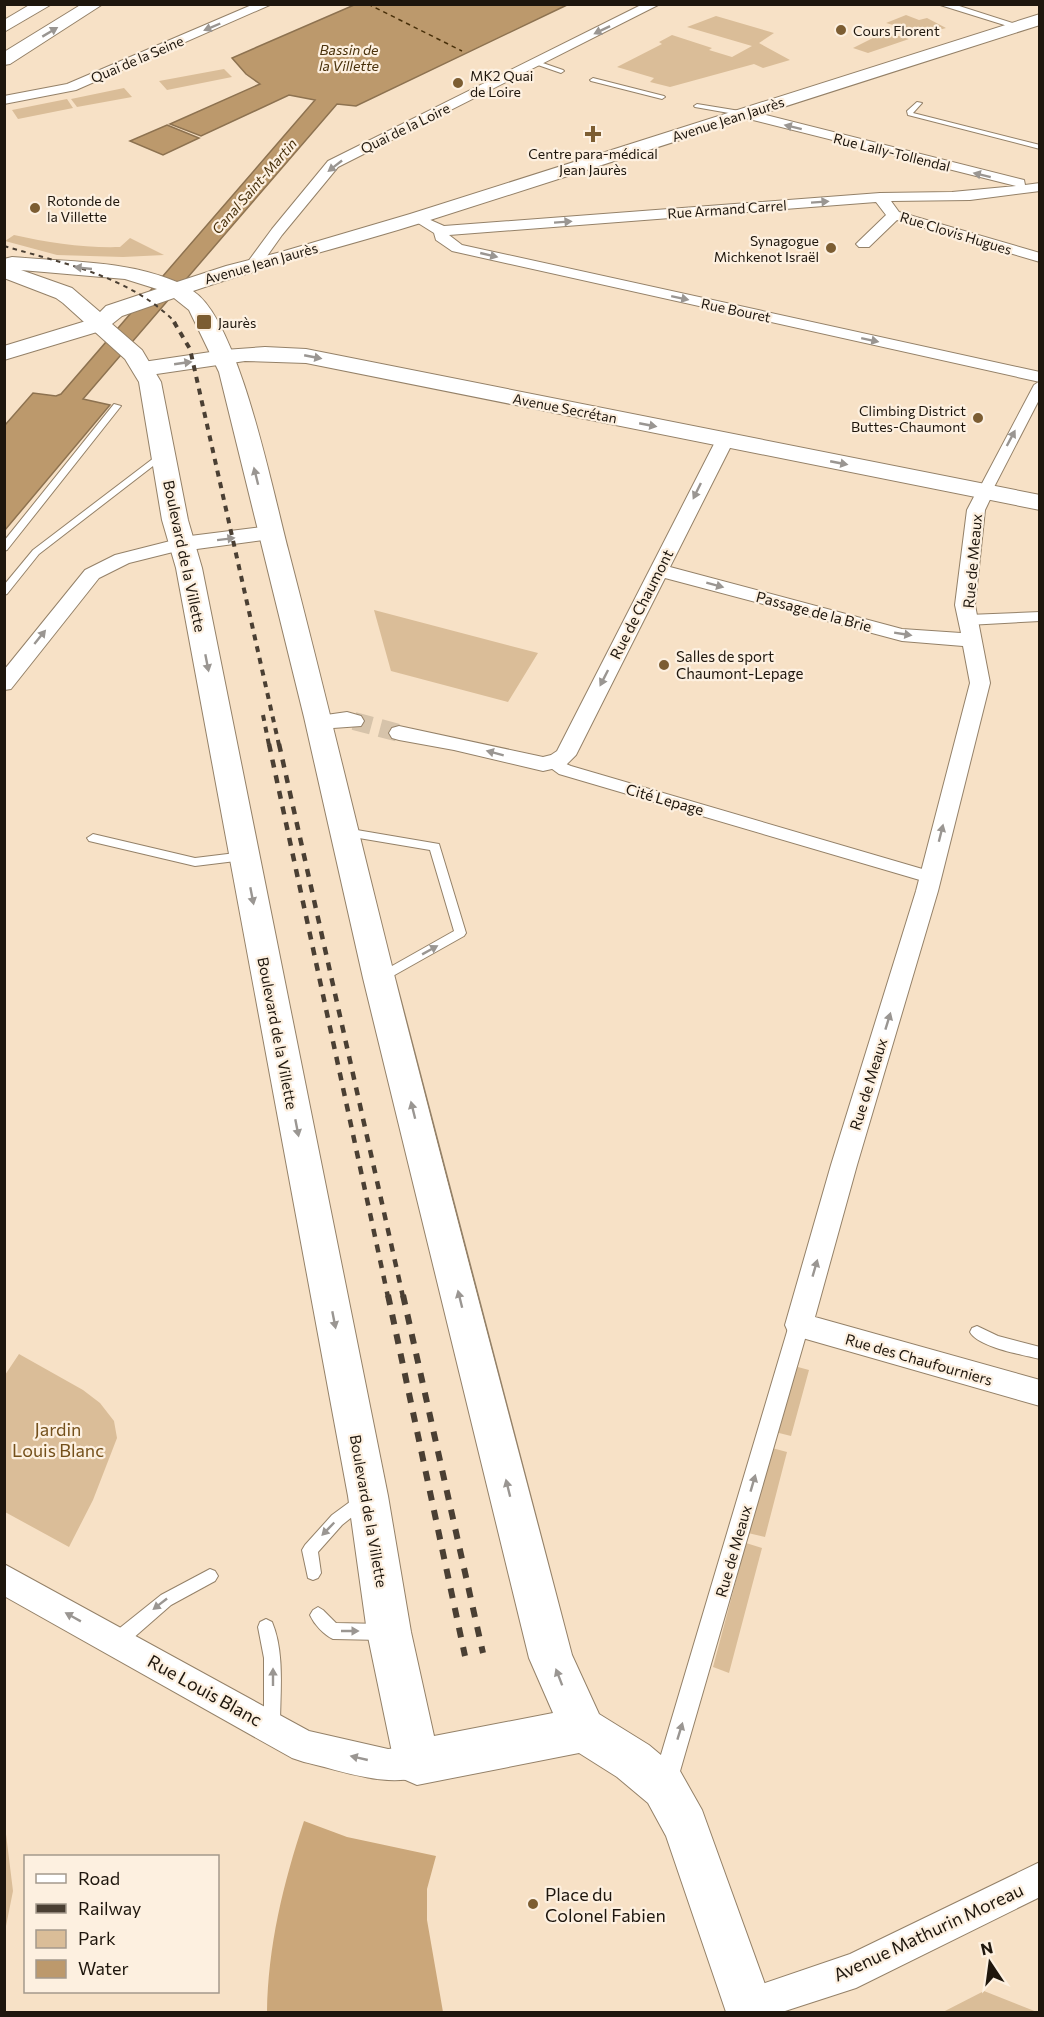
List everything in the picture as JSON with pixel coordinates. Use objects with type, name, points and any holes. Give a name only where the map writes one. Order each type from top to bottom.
[{"type":"main road","points":[[4,27],[44,4]]},
{"type":"main road","points":[[4,60],[95,4]]},
{"type":"main road","name":"Avenue Jean Jaurès","points":[[184,294],[255,263],[287,256],[417,218],[1040,19]]},
{"type":"main road","name":"Avenue Jean Jaurès","points":[[184,294],[330,251],[417,218]]},
{"type":"main road","points":[[4,262],[125,273],[152,279],[184,294],[201,313],[231,376],[319,722],[379,978],[552,1658],[583,1730],[633,1761],[664,1787],[686,1826],[750,2009]]},
{"type":"main road","name":"Boulevard de la Villette","points":[[4,271],[64,293],[134,355],[151,388],[163,454],[189,568],[368,1496],[389,1632],[417,1762]]},
{"type":"main road","points":[[4,353],[99,324],[129,320],[184,294]]},
{"type":"main road","name":"Avenue Secrétan","points":[[143,369],[222,357],[285,353],[306,356],[1040,503]]},
{"type":"main road","points":[[417,1762],[583,1730]]},
{"type":"street","name":"Quai de la Seine","points":[[4,100],[71,87],[266,4]]},
{"type":"street","name":"Quai de la Loire","points":[[255,263],[279,229],[333,164],[654,4]]},
{"type":"street","points":[[941,4],[1017,26]]},
{"type":"street","name":"Rue Lally-Tollendal","points":[[746,114],[1009,181],[1040,186]]},
{"type":"street","points":[[900,196],[934,191],[953,185],[957,177],[952,167]]},
{"type":"street","name":"Rue Armand Carrel","points":[[442,231],[880,197],[926,197],[1014,191],[1040,186]]},
{"type":"street","name":"Rue Clovis Hugues","points":[[880,197],[894,215],[1040,258]]},
{"type":"street","points":[[864,244],[894,215]]},
{"type":"street","points":[[417,218],[442,231]]},
{"type":"street","name":"Rue Bouret","points":[[442,231],[441,237],[457,248],[1040,377]]},
{"type":"street","name":"Rue de Meaux","points":[[664,1787],[930,877],[980,683],[965,605],[976,510],[1040,385]]},
{"type":"street","name":"Rue de Chaumont","points":[[552,763],[565,755],[725,440]]},
{"type":"street","points":[[4,684],[92,574],[122,559],[182,544],[270,533]]},
{"type":"street","name":"Passage de la Brie","points":[[658,570],[902,635],[970,630]]},
{"type":"street","points":[[970,630],[1040,616]]},
{"type":"street","points":[[319,722],[347,719],[354,721]]},
{"type":"street","name":"Cité Lepage","points":[[399,733],[543,764],[552,763],[565,770],[930,877]]},
{"type":"street","name":"Rue des Chaufourniers","points":[[799,1325],[1040,1393]]},
{"type":"street","name":"Rue Louis Blanc","points":[[4,1579],[304,1746],[388,1765],[417,1762]]},
{"type":"street","name":"Avenue Mathurin Moreau","points":[[750,2009],[856,1970],[1040,1879]]},
{"type":"lane","points":[[537,63],[561,70]]},
{"type":"lane","points":[[593,80],[662,97]]},
{"type":"lane","points":[[919,103],[910,111],[910,114],[1040,147]]},
{"type":"lane","points":[[697,106],[746,114]]},
{"type":"lane","points":[[4,548],[117,406]]},
{"type":"lane","points":[[4,592],[36,552],[163,454]]},
{"type":"lane","points":[[345,832],[435,847],[460,933],[379,978]]},
{"type":"lane","points":[[93,838],[195,862],[244,856]]},
{"type":"lane","points":[[977,1332],[995,1341],[1040,1353]]},
{"type":"lane","points":[[313,1574],[310,1550],[337,1520],[368,1496]]},
{"type":"lane","points":[[117,1641],[166,1600],[210,1576]]},
{"type":"lane","points":[[318,1616],[333,1631],[389,1632]]},
{"type":"lane","points":[[266,1627],[272,1658],[272,1728]]},
{"type":"green space","points":[[906,15],[919,20],[927,18],[946,28],[925,34],[886,23]]},
{"type":"green space","points":[[716,16],[774,33],[759,43],[790,60],[763,68],[754,64],[670,87],[650,82],[654,78],[617,67],[662,44],[659,42],[672,35],[732,57],[752,46],[687,27]]},
{"type":"green space","points":[[885,32],[909,39],[868,53],[853,48]]},
{"type":"green space","points":[[224,69],[232,77],[167,90],[159,81]]},
{"type":"green space","points":[[124,88],[132,97],[77,107],[71,99]]},
{"type":"green space","points":[[67,99],[73,108],[18,119],[12,110]]},
{"type":"green space","points":[[14,235],[93,247],[120,247],[130,238],[164,255],[123,257],[57,255],[5,241]]},
{"type":"green space","points":[[374,610],[538,653],[508,702],[391,671]]},
{"type":"green space","name":"Jardin Louis Blanc","points":[[19,1354],[83,1390],[100,1403],[114,1421],[117,1438],[93,1500],[69,1547],[5,1512],[5,1375]]},
{"type":"green space","points":[[794,1366],[809,1370],[791,1436],[775,1432]]},
{"type":"green space","points":[[772,1448],[787,1452],[765,1537],[748,1533]]},
{"type":"green space","points":[[746,1543],[762,1548],[729,1673],[713,1667]]},
{"type":"green space","points":[[5,1826],[13,1891],[5,1931]]},
{"type":"green space","points":[[984,1991],[1037,2012],[943,2012]]},
{"type":"shaded area","points":[[304,1821],[347,1837],[436,1856],[427,1889],[427,1920],[443,2012],[267,2012],[270,1963],[278,1915]]},
{"type":"water","points":[[354,5],[567,5],[356,106],[337,104],[83,399],[110,405],[5,530],[5,425],[33,393],[56,396],[61,394],[315,100],[289,95],[201,136],[170,124],[260,84],[246,74],[232,58]]},
{"type":"water","points":[[167,125],[199,138],[163,155],[130,141]]},
{"type":"ferry route","points":[[368,4],[462,51]]},
{"type":"tunnel","points":[[354,721],[399,733]]},
{"type":"railway","points":[[4,246],[73,266],[117,283],[158,307],[176,323]]},
{"type":"railway","points":[[174,322],[190,349],[279,745]]},
{"type":"railway","points":[[263,715],[269,745]]},
{"type":"railway","points":[[269,744],[388,1297]]},
{"type":"railway","points":[[279,744],[403,1297]]},
{"type":"railway","points":[[388,1295],[465,1656]]},
{"type":"railway","points":[[403,1295],[483,1653]]},
{"type":"place","name":"Cours Florent","points":[[841,30]]},
{"type":"place","name":"MK2 Quai de Loire","points":[[458,83]]},
{"type":"place","name":"Centre para-médical Jean Jaurès","points":[[593,134]]},
{"type":"place","name":"Rotonde de la Villette","points":[[35,208]]},
{"type":"place","name":"Synagogue Michkenot Israël","points":[[831,248]]},
{"type":"place","name":"Jaurès","points":[[204,322]]},
{"type":"place","name":"Climbing District Buttes-Chaumont","points":[[978,418]]},
{"type":"place","name":"Salles de sport Chaumont-Lepage","points":[[664,665]]},
{"type":"place","name":"Place du Colonel Fabien","points":[[533,1904]]},
{"type":"water label","name":"Bassin de la Villette","points":[[349,58]]},
{"type":"water label","name":"Canal Saint-Martin","points":[[254,186]]}]
